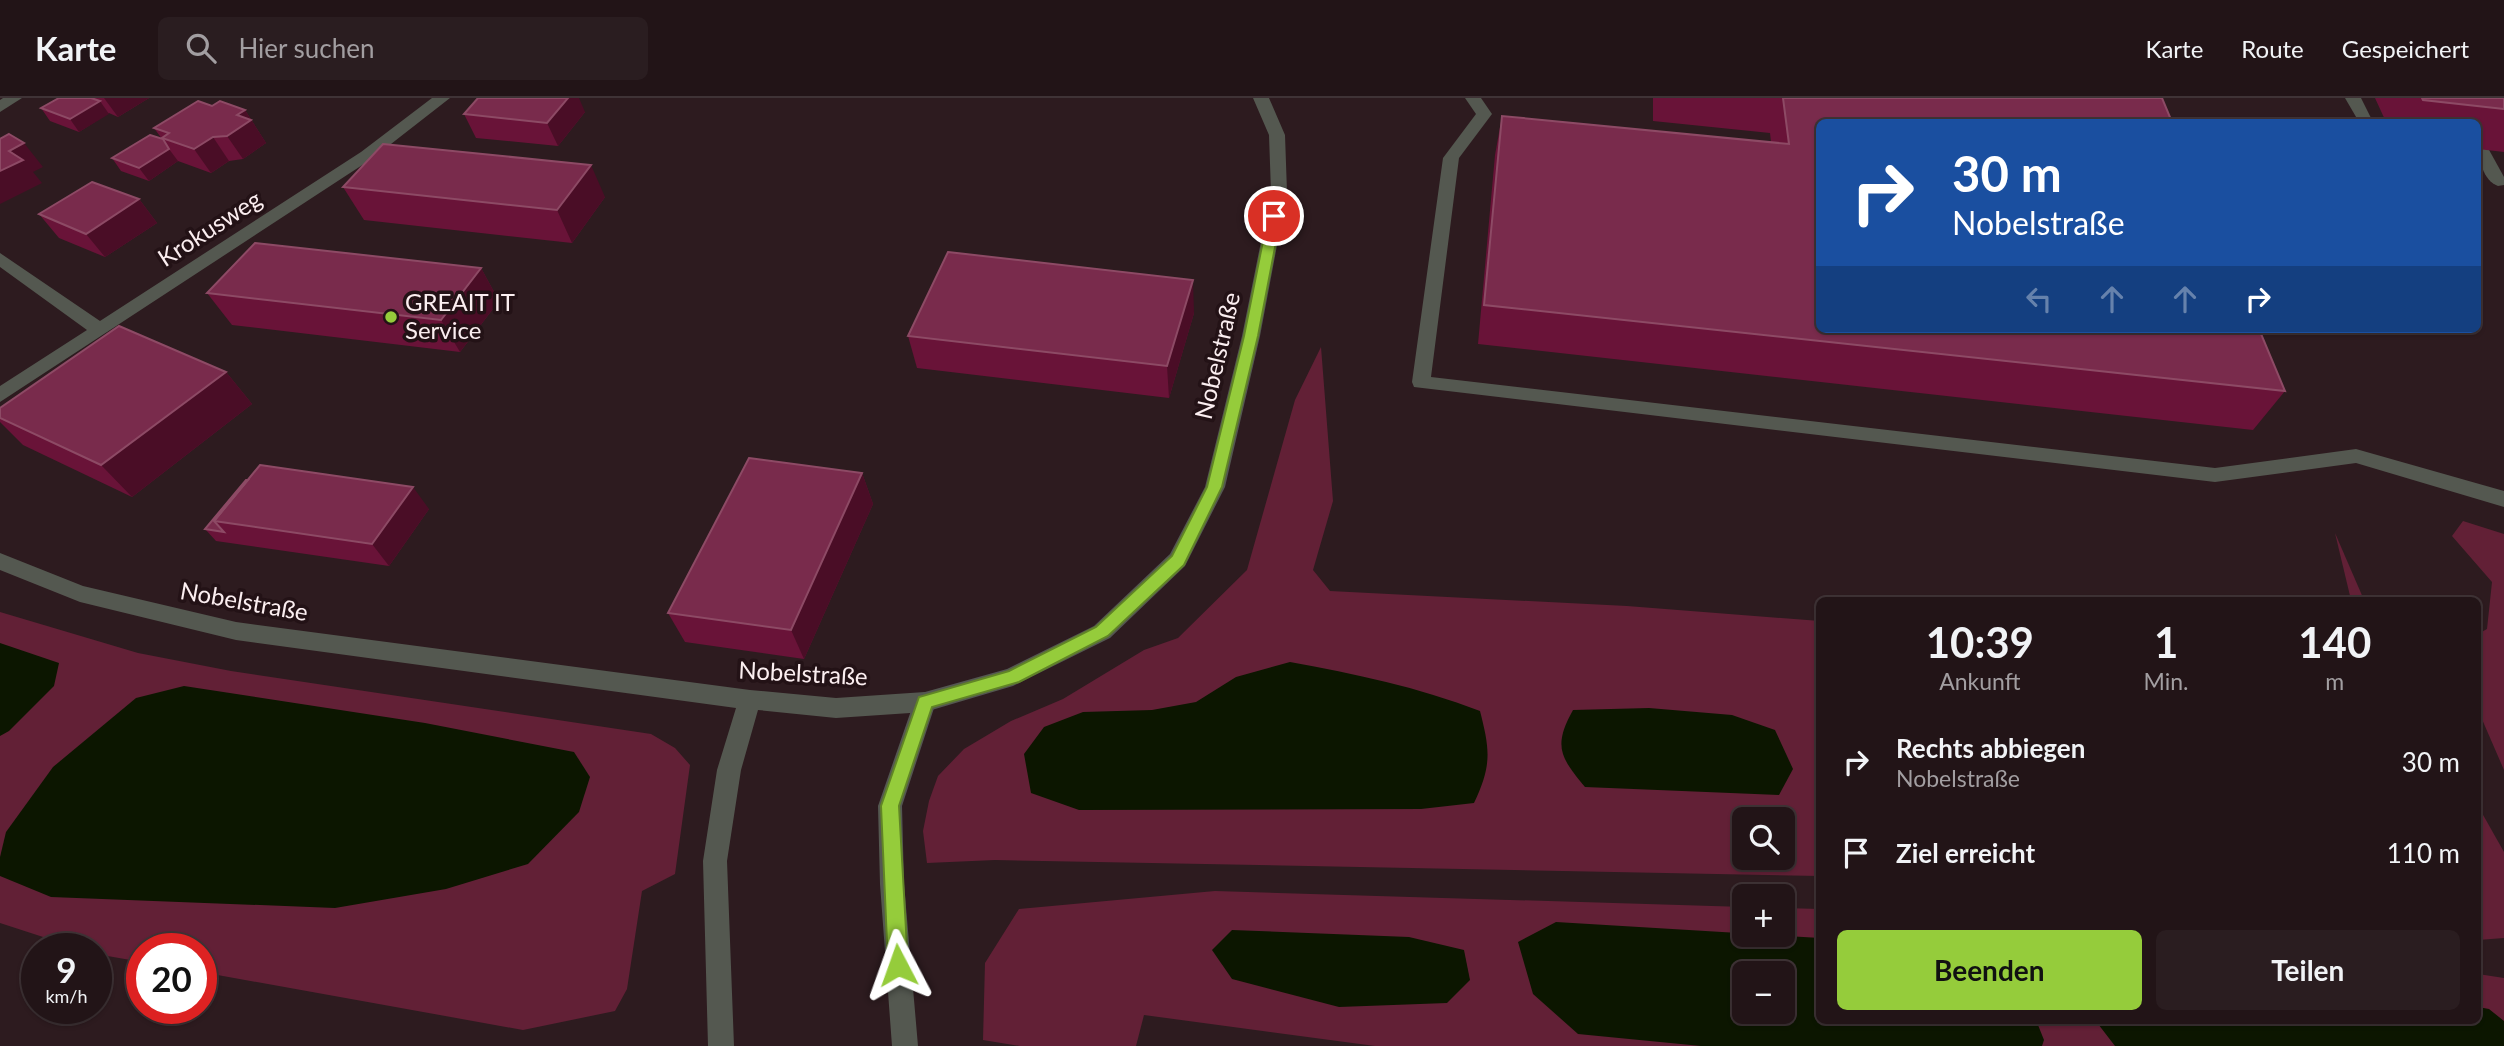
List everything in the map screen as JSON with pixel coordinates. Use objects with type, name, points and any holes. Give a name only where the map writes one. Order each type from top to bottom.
[{"type":"street","points":[[0,107],[14,98]]},
{"type":"street","name":"Krokusweg","points":[[0,395],[367,155],[442,98]]},
{"type":"street","name":"Nobelstraße","points":[[0,561],[80,594],[236,631],[750,700],[835,708],[925,702],[1013,677],[1102,632],[1178,560],[1215,487],[1251,336],[1279,192],[1277,135],[1261,98]]},
{"type":"street","points":[[1474,98],[1484,114],[1451,158],[1421,382],[2215,475],[2356,456],[2504,499]]},
{"type":"street","points":[[2353,98],[2364,119]]},
{"type":"street","points":[[2481,150],[2501,181]]},
{"type":"street","points":[[2481,178],[2501,181]]},
{"type":"street","points":[[0,259],[100,330]]},
{"type":"street","points":[[721,1046],[715,861],[729,770],[750,700]]},
{"type":"street","points":[[905,1046],[892,884],[890,806],[925,702]]},
{"type":"shaded area","points":[[1321,347],[1333,501],[1313,570],[1330,591],[1627,606],[1816,621],[1816,876],[995,860],[927,863],[923,831],[929,801],[938,776],[964,749],[1011,721],[1063,699],[1144,650],[1178,638],[1247,570],[1295,400]]},
{"type":"shaded area","points":[[2463,521],[2504,534],[2504,770],[2481,717],[2481,632],[2487,629],[2492,582],[2452,536]]},
{"type":"shaded area","points":[[2335,533],[2363,597],[2350,597]]},
{"type":"shaded area","points":[[0,612],[138,653],[231,671],[651,734],[675,748],[690,765],[675,874],[642,891],[627,989],[615,1011],[523,1030],[217,975],[217,933],[126,933],[126,959],[112,957],[112,933],[31,933],[0,923]]},
{"type":"shaded area","points":[[0,643],[59,663],[54,686],[9,731],[0,736]]},
{"type":"shaded area","points":[[1290,662],[1386,682],[1480,711],[1488,757],[1484,778],[1474,803],[1421,809],[1079,810],[1031,793],[1024,754],[1044,727],[1083,712],[1152,710],[1196,702],[1236,677]]},
{"type":"shaded area","points":[[184,686],[425,723],[574,752],[590,777],[579,812],[528,864],[446,889],[335,908],[51,897],[0,876],[0,857],[6,832],[53,767],[136,698]]},
{"type":"shaded area","points":[[1649,708],[1732,715],[1775,730],[1793,769],[1779,795],[1585,787],[1562,751],[1563,733],[1573,710]]},
{"type":"shaded area","points":[[2481,811],[2504,852],[2504,938],[2481,940]]},
{"type":"shaded area","points":[[1215,891],[1732,907],[1732,947],[1795,947],[1795,908],[1816,909],[1816,1024],[2481,1024],[2481,974],[2504,978],[2504,1046],[1375,1046],[1144,1015],[1136,1046],[1020,1046],[983,1040],[985,963],[1019,909]]},
{"type":"shaded area","points":[[1556,922],[1732,933],[1732,947],[1795,947],[1795,936],[1816,938],[1816,1024],[2038,1024],[2044,1040],[2042,1046],[1701,1046],[1578,1034],[1533,994],[1518,942]]},
{"type":"shaded area","points":[[1232,930],[1409,937],[1464,950],[1470,980],[1447,1003],[1339,1007],[1232,979],[1212,950]]},
{"type":"shaded area","points":[[2481,1008],[2489,1009],[2504,1021],[2504,1046],[2115,1046],[2098,1024],[2481,1024]]},
{"type":"building","points":[[59,98],[91,98],[100,101],[70,119],[41,108]]},
{"type":"building","points":[[478,98],[568,98],[547,123],[464,114]]},
{"type":"building","points":[[1783,98],[2162,98],[2171,119],[1816,119],[1816,333],[2261,333],[2285,391],[1484,305],[1502,116],[1789,144]]},
{"type":"building","points":[[2422,98],[2504,98],[2504,109],[2423,100]]},
{"type":"building","points":[[198,101],[212,106],[220,101],[245,110],[237,115],[251,120],[227,136],[213,137],[194,149],[162,138],[169,133],[154,128]]},
{"type":"building","points":[[9,134],[24,143],[9,151],[23,160],[0,171],[0,139]]},
{"type":"building","points":[[150,135],[163,139],[169,149],[139,168],[112,158]]},
{"type":"building","points":[[383,144],[591,165],[557,210],[343,187]]},
{"type":"building","points":[[92,182],[139,199],[86,234],[39,214]]},
{"type":"building","points":[[255,243],[481,268],[441,320],[207,293]]},
{"type":"building","points":[[948,252],[1193,280],[1167,366],[908,336]]},
{"type":"building","points":[[119,326],[226,372],[101,465],[0,418],[0,408]]},
{"type":"building","points":[[749,458],[862,473],[791,630],[668,613]]},
{"type":"building","points":[[260,465],[413,487],[372,544],[214,521]]},
{"type":"building","points":[[246,480],[214,521],[224,532],[205,529]]},
{"type":"place","name":"GREAIT IT Service","points":[[391,317]]},
{"type":"route","points":[[898,965],[890,806],[925,702],[1013,677],[1102,632],[1178,560],[1215,487],[1251,336],[1274,216]]}]
